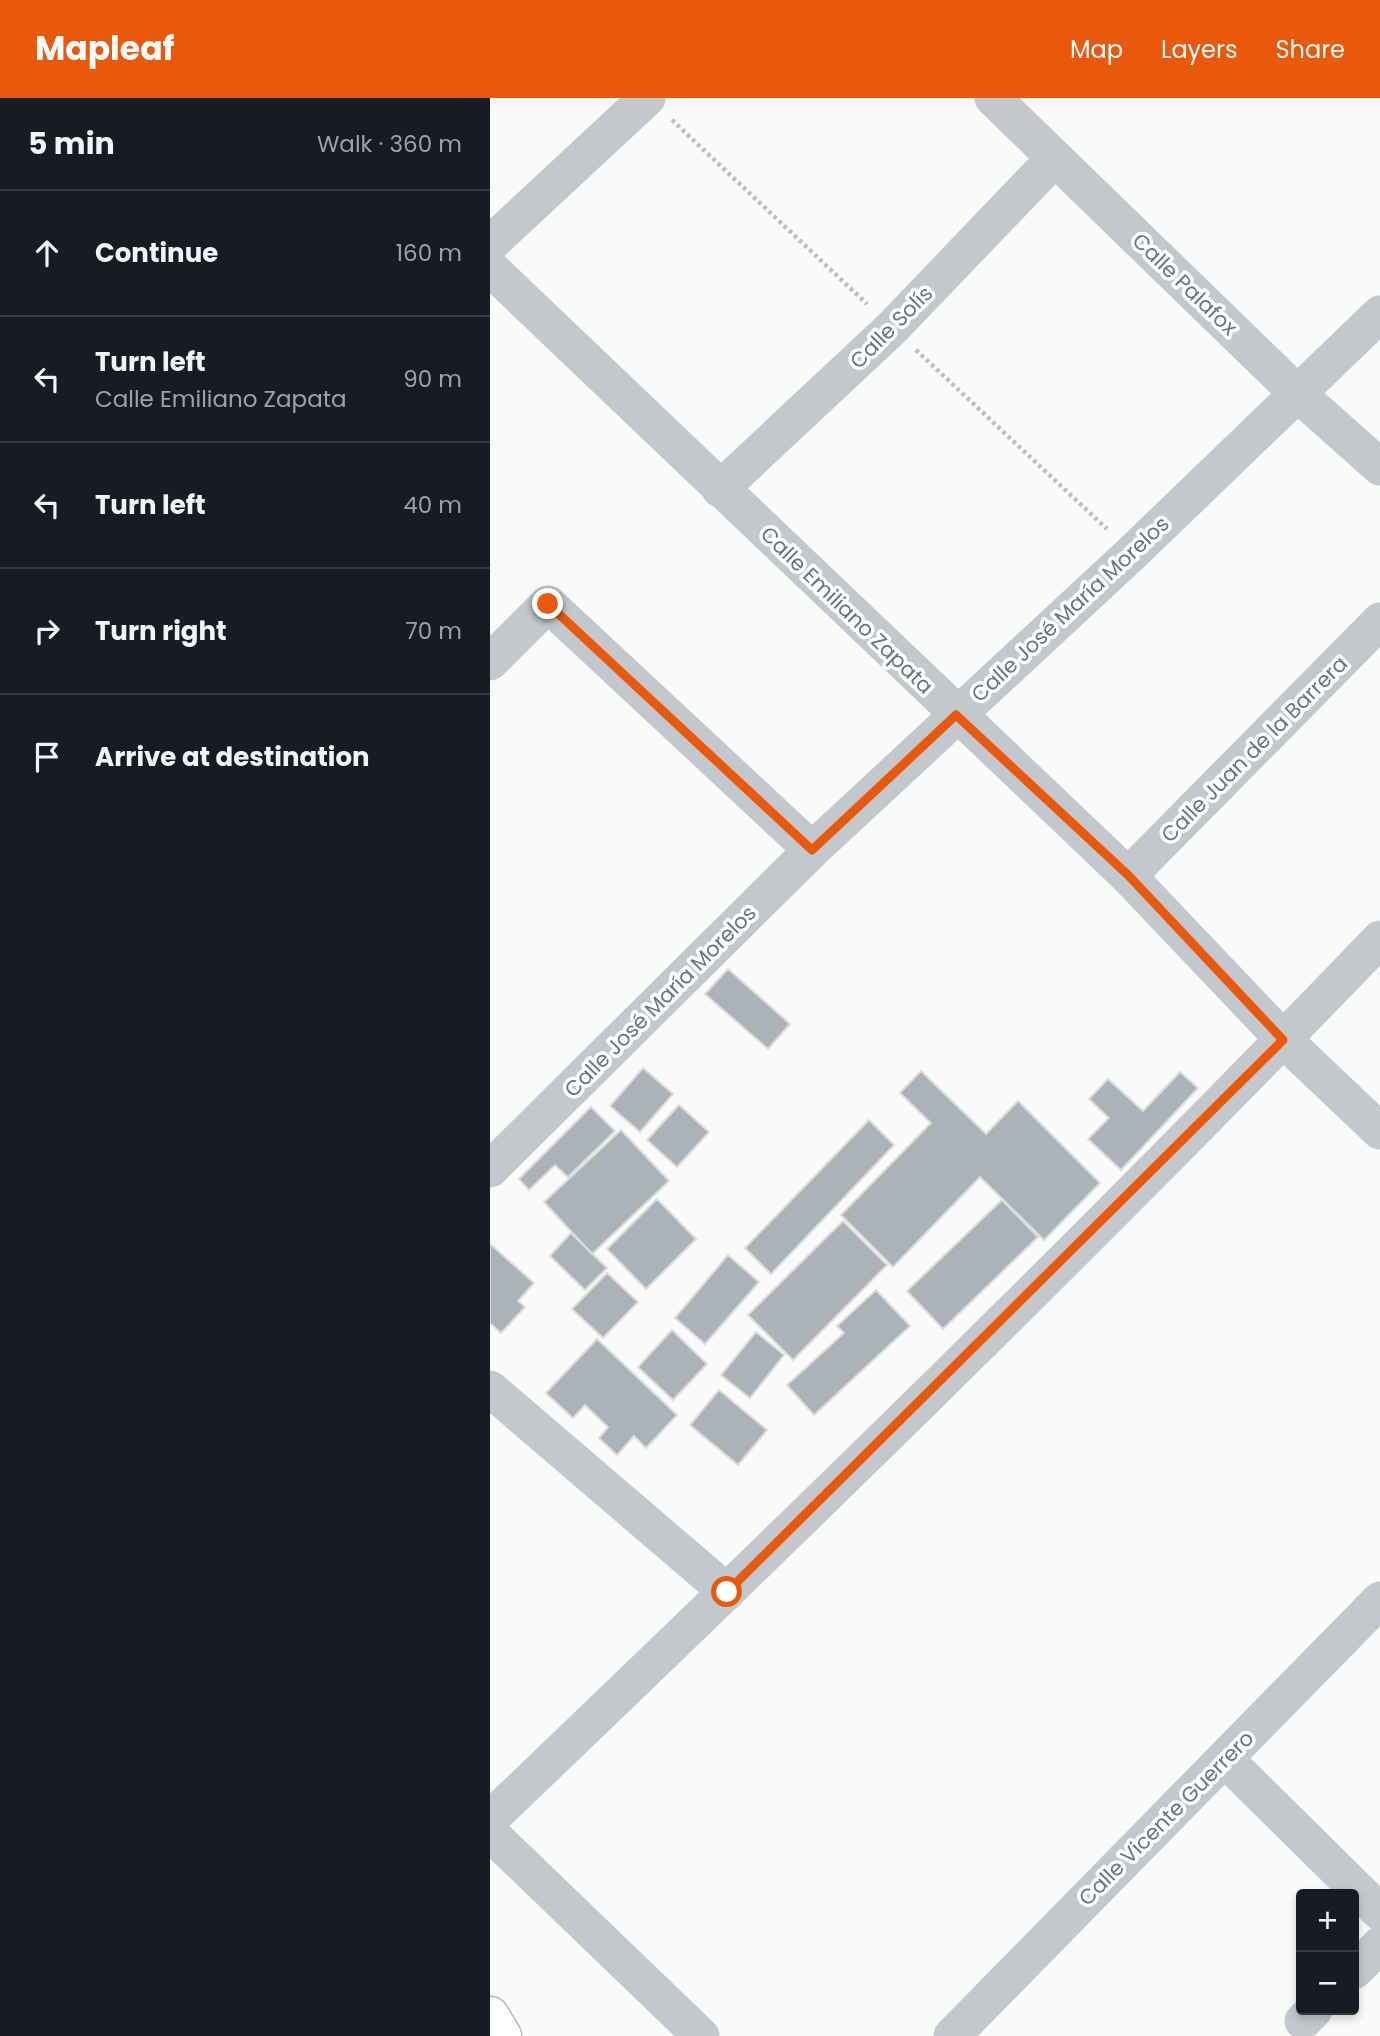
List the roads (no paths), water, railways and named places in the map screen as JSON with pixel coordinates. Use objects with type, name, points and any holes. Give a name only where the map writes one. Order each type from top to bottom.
[{"type":"street","points":[[490,244],[647,98]]},
{"type":"street","name":"Calle Palafox","points":[[993,98],[1298,394],[1380,467]]},
{"type":"street","name":"Calle Solís","points":[[720,489],[892,328],[1055,158]]},
{"type":"street","name":"Calle Emiliano Zapata","points":[[490,268],[956,715],[1129,876],[1283,1040],[1380,1131]]},
{"type":"street","name":"Calle José María Morelos","points":[[490,1169],[812,850],[1132,553],[1380,314]]},
{"type":"street","points":[[490,662],[548,604],[812,850]]},
{"type":"street","name":"Calle Juan de la Barrera","points":[[1129,876],[1380,621]]},
{"type":"street","points":[[490,1819],[727,1592],[1283,1040],[1380,939]]},
{"type":"street","points":[[490,1389],[727,1592]]},
{"type":"street","name":"Calle Vicente Guerrero","points":[[952,2036],[1380,1600]]},
{"type":"street","points":[[1224,1759],[1380,1912]]},
{"type":"street","points":[[490,1833],[701,2036]]},
{"type":"street","points":[[1359,1966],[1380,1945]]}]
